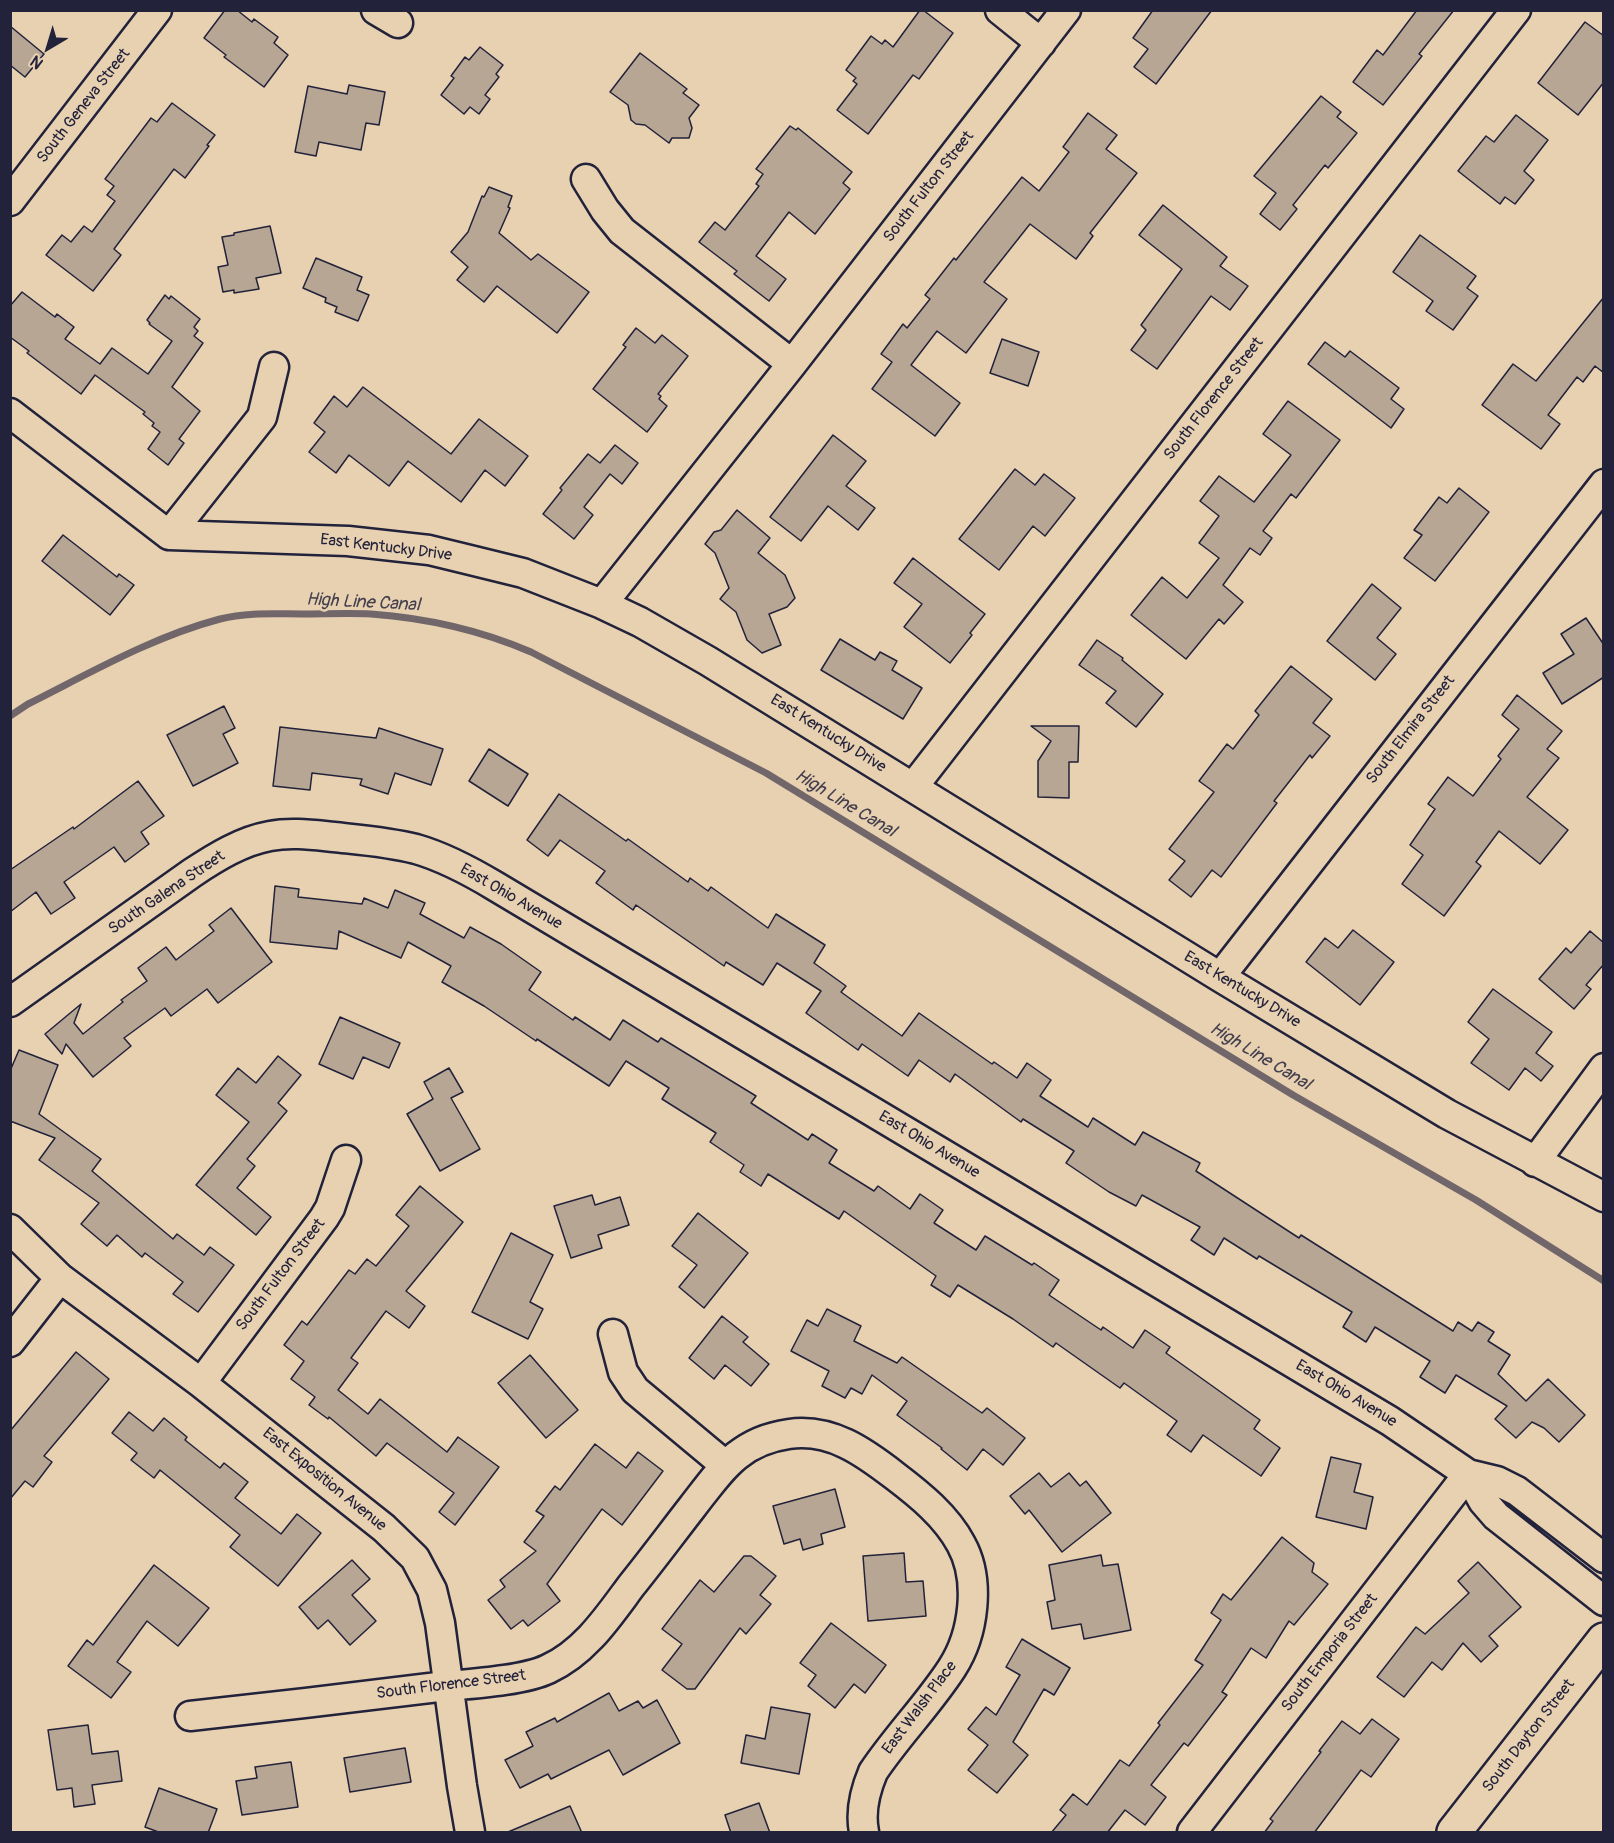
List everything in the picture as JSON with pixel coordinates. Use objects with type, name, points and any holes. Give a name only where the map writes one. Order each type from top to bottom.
[{"type":"street","name":"South Geneva Street","points":[[10,201],[158,10]]},
{"type":"street","points":[[1000,10],[1041,43]]},
{"type":"street","name":"South Fulton Street","points":[[602,604],[792,364],[1066,10]]},
{"type":"street","name":"South Florence Street","points":[[913,787],[1516,10]]},
{"type":"street","points":[[586,179],[605,210],[622,231],[792,364]]},
{"type":"street","points":[[10,413],[169,535],[262,417],[274,367]]},
{"type":"street","name":"South Elmira Street","points":[[1220,977],[1604,484]]},
{"type":"street","name":"East Kentucky Drive","points":[[169,535],[348,541],[429,550],[524,573],[602,604],[678,643],[1447,1114],[1604,1197]]},
{"type":"street","name":"South Galena Street","points":[[10,1002],[178,883],[237,847],[255,840],[280,835],[312,835],[377,842]]},
{"type":"street","name":"East Ohio Avenue","points":[[377,842],[433,855],[495,886],[1390,1421],[1468,1474],[1497,1481],[1517,1491],[1604,1558]]},
{"type":"street","points":[[1535,1162],[1604,1068]]},
{"type":"street","name":"South Fulton Street","points":[[201,1383],[324,1218],[334,1197],[346,1160]]},
{"type":"street","name":"East Exposition Avenue","points":[[10,1229],[60,1278],[201,1383],[384,1528],[415,1558],[427,1577],[436,1602],[470,1833]]},
{"type":"street","points":[[10,1342],[60,1278]]},
{"type":"street","points":[[613,1334],[623,1372],[635,1390],[724,1465]]},
{"type":"street","name":"East Walsh Place","points":[[724,1465],[756,1443],[804,1432],[824,1435],[855,1447],[907,1485],[938,1513],[962,1545],[969,1563],[973,1602],[964,1642],[953,1667],[873,1772],[867,1785],[863,1807],[864,1833]]},
{"type":"street","name":"South Florence Street","points":[[190,1716],[449,1686],[538,1673],[552,1668],[572,1655],[602,1624],[724,1465]]},
{"type":"street","name":"East Ohio Avenue","points":[[1468,1474],[1482,1501],[1496,1516],[1604,1601]]},
{"type":"street","name":"South Emporia Street","points":[[1192,1833],[1468,1474]]},
{"type":"street","name":"South Dayton Street","points":[[1454,1833],[1604,1640]]},
{"type":"building","points":[[225,10],[237,10],[252,22],[254,19],[278,37],[274,43],[288,55],[264,87],[224,57],[226,55],[204,38]]},
{"type":"building","points":[[920,10],[953,33],[919,79],[913,75],[868,134],[837,110],[857,84],[853,81],[856,78],[846,70],[871,36],[882,44],[885,40],[893,47]]},
{"type":"building","points":[[1153,10],[1212,10],[1156,84],[1134,67],[1148,49],[1133,38]]},
{"type":"building","points":[[1417,10],[1454,10],[1419,54],[1422,56],[1383,105],[1353,82],[1377,50],[1383,55]]},
{"type":"building","points":[[1585,22],[1604,36],[1604,82],[1578,115],[1538,83]]},
{"type":"building","points":[[10,26],[44,54],[25,77],[10,65]]},
{"type":"building","points":[[480,47],[503,65],[496,74],[499,77],[485,95],[490,99],[479,114],[470,107],[464,114],[441,95],[454,78],[451,76],[465,57],[469,60]]},
{"type":"building","points":[[640,53],[687,89],[683,93],[699,105],[689,118],[692,128],[689,138],[672,138],[669,143],[645,125],[636,124],[631,120],[628,105],[610,92]]},
{"type":"building","points":[[349,85],[385,92],[379,125],[366,123],[361,150],[319,142],[316,156],[295,152],[308,86],[347,94]]},
{"type":"building","points":[[1321,96],[1341,112],[1337,117],[1357,133],[1328,168],[1325,165],[1293,205],[1297,209],[1280,230],[1260,214],[1276,193],[1254,176]]},
{"type":"building","points":[[172,103],[215,135],[185,178],[174,169],[114,249],[121,255],[93,291],[46,255],[62,235],[71,242],[84,226],[92,232],[115,201],[107,195],[114,186],[105,179],[151,118],[157,122]]},
{"type":"building","points":[[1088,113],[1117,135],[1106,149],[1137,173],[1090,233],[1093,236],[1076,259],[1030,224],[984,282],[1007,299],[966,353],[937,331],[911,365],[960,403],[935,436],[872,389],[892,362],[881,354],[903,324],[907,328],[930,299],[925,295],[1022,177],[1039,191],[1069,152],[1063,147]]},
{"type":"building","points":[[1516,115],[1548,140],[1524,171],[1534,180],[1515,204],[1505,197],[1500,204],[1458,171],[1486,136],[1494,142]]},
{"type":"building","points":[[790,126],[796,130],[798,128],[852,172],[843,183],[850,189],[815,234],[789,212],[756,256],[786,279],[769,301],[734,274],[737,271],[699,242],[715,222],[725,230],[759,186],[756,184],[763,174],[756,169]]},
{"type":"building","points":[[489,187],[512,196],[508,207],[510,208],[499,233],[531,260],[538,254],[589,292],[557,333],[497,286],[484,302],[457,280],[468,267],[451,252],[468,232],[482,196],[484,197]]},
{"type":"building","points":[[1163,205],[1227,257],[1220,266],[1248,286],[1230,310],[1211,296],[1157,369],[1131,350],[1146,330],[1141,325],[1182,269],[1139,235]]},
{"type":"building","points":[[270,226],[281,273],[256,278],[259,289],[234,293],[234,290],[223,292],[218,267],[228,265],[222,237]]},
{"type":"building","points":[[1420,235],[1476,276],[1467,288],[1478,296],[1453,330],[1426,311],[1433,301],[1393,272]]},
{"type":"building","points":[[316,258],[362,277],[357,290],[369,295],[358,321],[335,312],[337,307],[325,302],[326,298],[303,288]]},
{"type":"building","points":[[22,292],[55,317],[57,314],[74,327],[65,339],[100,364],[112,348],[148,374],[172,341],[147,320],[165,295],[169,299],[171,296],[200,319],[194,327],[198,331],[194,336],[203,343],[172,387],[200,411],[179,439],[184,443],[168,465],[148,449],[160,432],[152,426],[154,423],[143,414],[145,412],[95,375],[81,394],[27,353],[29,351],[10,337],[10,306]]},
{"type":"building","points":[[1604,297],[1604,373],[1595,366],[1583,382],[1577,377],[1548,415],[1560,424],[1541,449],[1482,405],[1513,364],[1536,381]]},
{"type":"building","points":[[636,328],[655,343],[662,335],[688,356],[658,394],[661,396],[659,399],[667,406],[647,432],[593,389],[626,347],[623,345]]},
{"type":"building","points":[[1002,339],[1039,352],[1028,386],[990,373]]},
{"type":"building","points":[[1325,342],[1345,357],[1350,351],[1399,388],[1391,399],[1404,409],[1391,428],[1308,364]]},
{"type":"building","points":[[363,387],[451,454],[479,419],[528,456],[505,486],[485,470],[461,502],[408,461],[389,486],[349,455],[336,473],[309,452],[325,432],[314,423],[334,396],[347,407]]},
{"type":"building","points":[[1288,401],[1340,440],[1296,498],[1291,494],[1263,531],[1272,538],[1260,555],[1250,548],[1223,585],[1243,602],[1224,624],[1219,619],[1186,659],[1131,615],[1162,577],[1187,598],[1219,558],[1199,543],[1219,516],[1200,501],[1219,476],[1254,502],[1291,455],[1263,434]]},
{"type":"building","points":[[833,435],[866,461],[846,486],[875,508],[858,530],[828,506],[801,541],[770,517]]},
{"type":"building","points":[[615,445],[638,463],[622,484],[610,474],[584,507],[593,515],[574,539],[543,514],[562,490],[560,488],[588,454],[600,463]]},
{"type":"building","points":[[1015,469],[1035,485],[1044,474],[1075,498],[1045,536],[1033,526],[999,570],[959,539]]},
{"type":"building","points":[[1459,488],[1489,512],[1435,581],[1404,558],[1422,535],[1414,530],[1439,497],[1447,503]]},
{"type":"building","points":[[737,510],[770,538],[758,553],[785,575],[795,598],[787,607],[769,614],[781,645],[762,653],[747,640],[736,612],[720,599],[729,588],[715,553],[705,544],[714,532],[721,530]]},
{"type":"building","points":[[63,535],[117,577],[119,574],[134,585],[110,615],[42,561]]},
{"type":"building","points":[[913,558],[985,614],[950,663],[904,627],[922,604],[894,583]]},
{"type":"building","points":[[1372,584],[1401,608],[1377,638],[1396,654],[1375,680],[1327,641]]},
{"type":"building","points":[[1586,618],[1604,645],[1604,677],[1562,704],[1543,673],[1574,654],[1561,634]]},
{"type":"building","points":[[840,639],[875,660],[880,652],[897,661],[892,670],[922,688],[903,719],[821,670]]},
{"type":"building","points":[[1097,640],[1123,658],[1122,660],[1163,694],[1136,727],[1106,703],[1116,691],[1079,665]]},
{"type":"building","points":[[1291,666],[1332,699],[1313,723],[1330,736],[1312,758],[1310,755],[1274,801],[1277,803],[1221,877],[1212,870],[1191,897],[1169,880],[1185,861],[1169,849],[1214,792],[1199,781],[1227,744],[1233,749],[1259,715],[1255,711]]},
{"type":"building","points":[[1517,695],[1562,731],[1547,749],[1559,758],[1527,797],[1568,830],[1540,864],[1499,831],[1476,862],[1481,866],[1444,916],[1402,884],[1423,855],[1410,845],[1435,809],[1428,804],[1448,777],[1473,796],[1501,759],[1498,756],[1519,729],[1502,715]]},
{"type":"building","points":[[224,706],[235,728],[223,734],[238,763],[193,786],[167,735]]},
{"type":"building","points":[[1031,726],[1079,726],[1078,762],[1069,762],[1069,798],[1038,797],[1038,761],[1051,741]]},
{"type":"building","points":[[280,727],[376,738],[379,728],[443,749],[431,785],[395,773],[388,794],[360,785],[362,779],[312,773],[310,790],[273,786]]},
{"type":"building","points":[[489,749],[528,774],[508,806],[469,781]]},
{"type":"building","points":[[138,781],[164,816],[141,832],[149,844],[125,862],[114,847],[64,882],[75,898],[51,914],[36,892],[10,912],[10,870],[73,827],[74,829]]},
{"type":"building","points":[[559,794],[688,882],[690,878],[708,891],[711,887],[768,928],[776,914],[825,945],[814,963],[846,986],[841,992],[902,1036],[919,1013],[992,1064],[994,1062],[1017,1078],[1027,1063],[1051,1080],[1040,1096],[1088,1127],[1093,1118],[1135,1145],[1143,1132],[1200,1163],[1196,1171],[1299,1238],[1301,1235],[1453,1331],[1458,1322],[1472,1331],[1478,1322],[1494,1332],[1488,1341],[1510,1355],[1498,1374],[1526,1401],[1548,1379],[1585,1415],[1559,1442],[1544,1428],[1532,1422],[1516,1438],[1495,1419],[1507,1406],[1456,1375],[1445,1393],[1420,1377],[1430,1361],[1375,1327],[1366,1342],[1343,1327],[1352,1312],[1259,1256],[1257,1259],[1224,1238],[1214,1255],[1191,1240],[1200,1227],[1142,1195],[1136,1206],[1109,1192],[1066,1163],[1074,1151],[1023,1119],[1021,1122],[955,1074],[950,1082],[919,1060],[908,1076],[862,1044],[858,1050],[806,1013],[821,991],[777,963],[763,985],[726,962],[724,966],[636,905],[633,910],[596,883],[605,871],[560,840],[548,856],[527,840]]},
{"type":"building","points":[[275,886],[299,889],[298,897],[362,904],[364,898],[388,908],[395,890],[425,903],[420,914],[464,938],[470,927],[501,944],[541,972],[529,990],[573,1020],[575,1017],[610,1040],[623,1020],[658,1042],[661,1038],[756,1096],[751,1103],[808,1140],[812,1134],[837,1150],[829,1163],[874,1191],[878,1186],[910,1209],[920,1194],[943,1210],[934,1223],[976,1250],[985,1236],[1032,1265],[1034,1263],[1059,1280],[1049,1295],[1101,1330],[1103,1327],[1133,1348],[1145,1330],[1170,1347],[1166,1353],[1260,1420],[1254,1429],[1280,1448],[1261,1476],[1203,1435],[1191,1452],[1167,1435],[1177,1421],[1124,1383],[1120,1388],[1056,1343],[1053,1347],[958,1285],[950,1297],[931,1285],[936,1276],[844,1211],[839,1219],[768,1174],[761,1186],[740,1172],[744,1165],[710,1142],[716,1133],[662,1099],[669,1088],[626,1061],[609,1086],[537,1039],[536,1041],[484,1006],[442,982],[451,966],[408,942],[401,958],[339,931],[337,949],[270,942]]},
{"type":"building","points":[[231,908],[272,962],[218,1003],[207,989],[171,1016],[165,1008],[124,1038],[131,1046],[93,1077],[66,1044],[62,1054],[45,1034],[81,1004],[74,1023],[83,1034],[123,1002],[121,1000],[147,981],[138,968],[166,947],[176,960],[214,931],[209,925]]},
{"type":"building","points":[[1353,930],[1394,962],[1360,1005],[1306,962],[1325,938],[1338,948]]},
{"type":"building","points":[[1590,931],[1604,943],[1604,964],[1586,985],[1591,989],[1574,1009],[1539,979],[1566,948],[1571,953]]},
{"type":"building","points":[[1493,989],[1552,1032],[1536,1053],[1553,1066],[1541,1081],[1525,1068],[1509,1090],[1471,1063],[1489,1039],[1468,1022]]},
{"type":"building","points":[[340,1017],[400,1043],[389,1068],[363,1057],[353,1079],[319,1064]]},
{"type":"building","points":[[19,1050],[58,1065],[39,1114],[101,1159],[92,1171],[173,1239],[177,1234],[204,1255],[210,1247],[234,1265],[198,1312],[173,1294],[183,1282],[145,1253],[142,1257],[117,1235],[107,1246],[81,1224],[99,1203],[39,1160],[55,1138],[10,1121],[10,1071]]},
{"type":"building","points":[[278,1056],[301,1075],[278,1103],[287,1111],[247,1159],[255,1166],[237,1188],[271,1217],[256,1235],[196,1185],[249,1122],[216,1095],[238,1068],[256,1083]]},
{"type":"building","points":[[449,1068],[463,1092],[451,1098],[480,1149],[440,1171],[407,1114],[433,1099],[424,1082]]},
{"type":"building","points":[[420,1186],[463,1222],[406,1291],[425,1306],[409,1328],[386,1311],[351,1358],[358,1363],[338,1390],[368,1414],[380,1399],[447,1452],[458,1437],[499,1467],[455,1525],[439,1512],[454,1493],[387,1443],[376,1456],[329,1417],[328,1419],[309,1405],[315,1397],[291,1379],[304,1361],[284,1345],[302,1321],[307,1325],[349,1270],[355,1274],[367,1259],[376,1266],[409,1226],[396,1215]]},
{"type":"building","points":[[592,1195],[595,1205],[620,1197],[629,1225],[598,1235],[602,1248],[571,1258],[554,1206]]},
{"type":"building","points":[[698,1213],[748,1253],[704,1308],[679,1287],[697,1265],[672,1246]]},
{"type":"building","points":[[511,1233],[553,1255],[530,1302],[543,1309],[528,1339],[472,1312]]},
{"type":"building","points":[[827,1309],[861,1326],[854,1341],[897,1363],[902,1357],[982,1413],[987,1408],[1025,1438],[1003,1465],[983,1449],[967,1470],[942,1448],[897,1415],[907,1401],[872,1375],[862,1394],[851,1388],[845,1398],[822,1386],[829,1371],[791,1351],[807,1320],[818,1326]]},
{"type":"building","points":[[722,1316],[748,1337],[743,1342],[769,1364],[751,1386],[725,1365],[714,1379],[689,1358]]},
{"type":"building","points":[[76,1352],[109,1379],[44,1456],[52,1462],[33,1487],[25,1481],[10,1499],[10,1431]]},
{"type":"building","points":[[530,1355],[578,1410],[546,1438],[498,1383]]},
{"type":"building","points":[[129,1412],[153,1431],[164,1418],[187,1437],[185,1440],[220,1468],[224,1463],[248,1482],[235,1498],[281,1534],[297,1514],[321,1533],[278,1586],[230,1547],[240,1535],[160,1470],[154,1478],[131,1460],[137,1453],[112,1433]]},
{"type":"building","points":[[595,1444],[626,1468],[638,1452],[663,1471],[622,1525],[602,1509],[547,1584],[560,1601],[528,1626],[523,1620],[511,1629],[488,1600],[505,1587],[500,1580],[536,1551],[524,1542],[544,1516],[536,1511],[555,1486],[560,1490]]},
{"type":"building","points":[[1331,1457],[1361,1464],[1354,1492],[1373,1497],[1366,1529],[1316,1517]]},
{"type":"building","points":[[1039,1473],[1051,1487],[1069,1473],[1080,1486],[1086,1481],[1111,1513],[1062,1552],[1029,1510],[1025,1514],[1010,1496]]},
{"type":"building","points":[[835,1489],[845,1527],[821,1534],[823,1544],[803,1550],[800,1539],[784,1544],[773,1506]]},
{"type":"building","points":[[1282,1537],[1314,1563],[1312,1572],[1328,1584],[1294,1625],[1289,1621],[1266,1658],[1251,1648],[1222,1692],[1227,1695],[1188,1746],[1184,1743],[1151,1785],[1166,1797],[1145,1825],[1125,1810],[1107,1833],[1051,1833],[1066,1815],[1060,1810],[1073,1794],[1087,1805],[1120,1760],[1129,1766],[1160,1725],[1158,1723],[1203,1665],[1195,1660],[1221,1620],[1211,1613],[1223,1594],[1231,1600]]},
{"type":"building","points":[[904,1553],[906,1582],[923,1581],[926,1616],[868,1621],[863,1556]]},
{"type":"building","points":[[1101,1555],[1103,1566],[1118,1564],[1131,1630],[1084,1639],[1081,1624],[1052,1629],[1047,1602],[1055,1600],[1049,1565]]},
{"type":"building","points":[[744,1556],[751,1556],[776,1576],[760,1595],[771,1604],[746,1634],[740,1628],[695,1689],[687,1689],[662,1670],[682,1644],[662,1629],[700,1580],[714,1592]]},
{"type":"building","points":[[352,1560],[370,1579],[352,1595],[376,1621],[350,1645],[328,1620],[318,1629],[299,1607]]},
{"type":"building","points":[[1478,1562],[1521,1607],[1489,1636],[1498,1646],[1481,1662],[1463,1643],[1442,1670],[1432,1662],[1404,1697],[1377,1677],[1416,1627],[1425,1634],[1469,1593],[1458,1581]]},
{"type":"building","points":[[154,1565],[209,1608],[178,1646],[147,1621],[117,1662],[131,1672],[111,1698],[68,1666],[87,1640],[93,1645]]},
{"type":"building","points":[[831,1623],[886,1665],[865,1693],[854,1684],[835,1708],[808,1686],[816,1675],[800,1663]]},
{"type":"building","points":[[1022,1639],[1070,1668],[1054,1695],[1044,1689],[1013,1742],[1028,1755],[997,1793],[968,1770],[988,1745],[968,1729],[986,1707],[996,1715],[1020,1675],[1006,1667]]},
{"type":"building","points":[[609,1693],[619,1711],[638,1701],[643,1708],[657,1700],[680,1743],[623,1775],[609,1750],[551,1779],[548,1774],[520,1788],[505,1760],[533,1746],[526,1732],[555,1718],[557,1722]]},
{"type":"building","points":[[771,1707],[810,1714],[799,1774],[741,1763],[746,1735],[765,1739]]},
{"type":"building","points":[[1372,1719],[1399,1739],[1371,1777],[1361,1770],[1314,1833],[1264,1833],[1273,1821],[1270,1819],[1342,1721],[1360,1734]]},
{"type":"building","points":[[88,1725],[92,1754],[118,1751],[122,1781],[92,1785],[95,1804],[74,1807],[72,1788],[57,1790],[48,1730]]},
{"type":"building","points":[[405,1748],[411,1782],[350,1792],[344,1758]]},
{"type":"building","points":[[291,1762],[298,1807],[242,1815],[236,1781],[257,1778],[255,1767]]},
{"type":"building","points":[[159,1788],[217,1809],[208,1833],[161,1833],[145,1827]]},
{"type":"building","points":[[759,1803],[770,1833],[731,1833],[725,1815]]},
{"type":"building","points":[[570,1806],[582,1833],[508,1833],[508,1832]]},
{"type":"waterway","name":"High Line Canal","points":[[10,716],[28,704],[146,646],[195,627],[240,615],[371,614],[392,616],[452,626],[512,644],[766,773],[1293,1095],[1476,1200],[1604,1281]]}]
